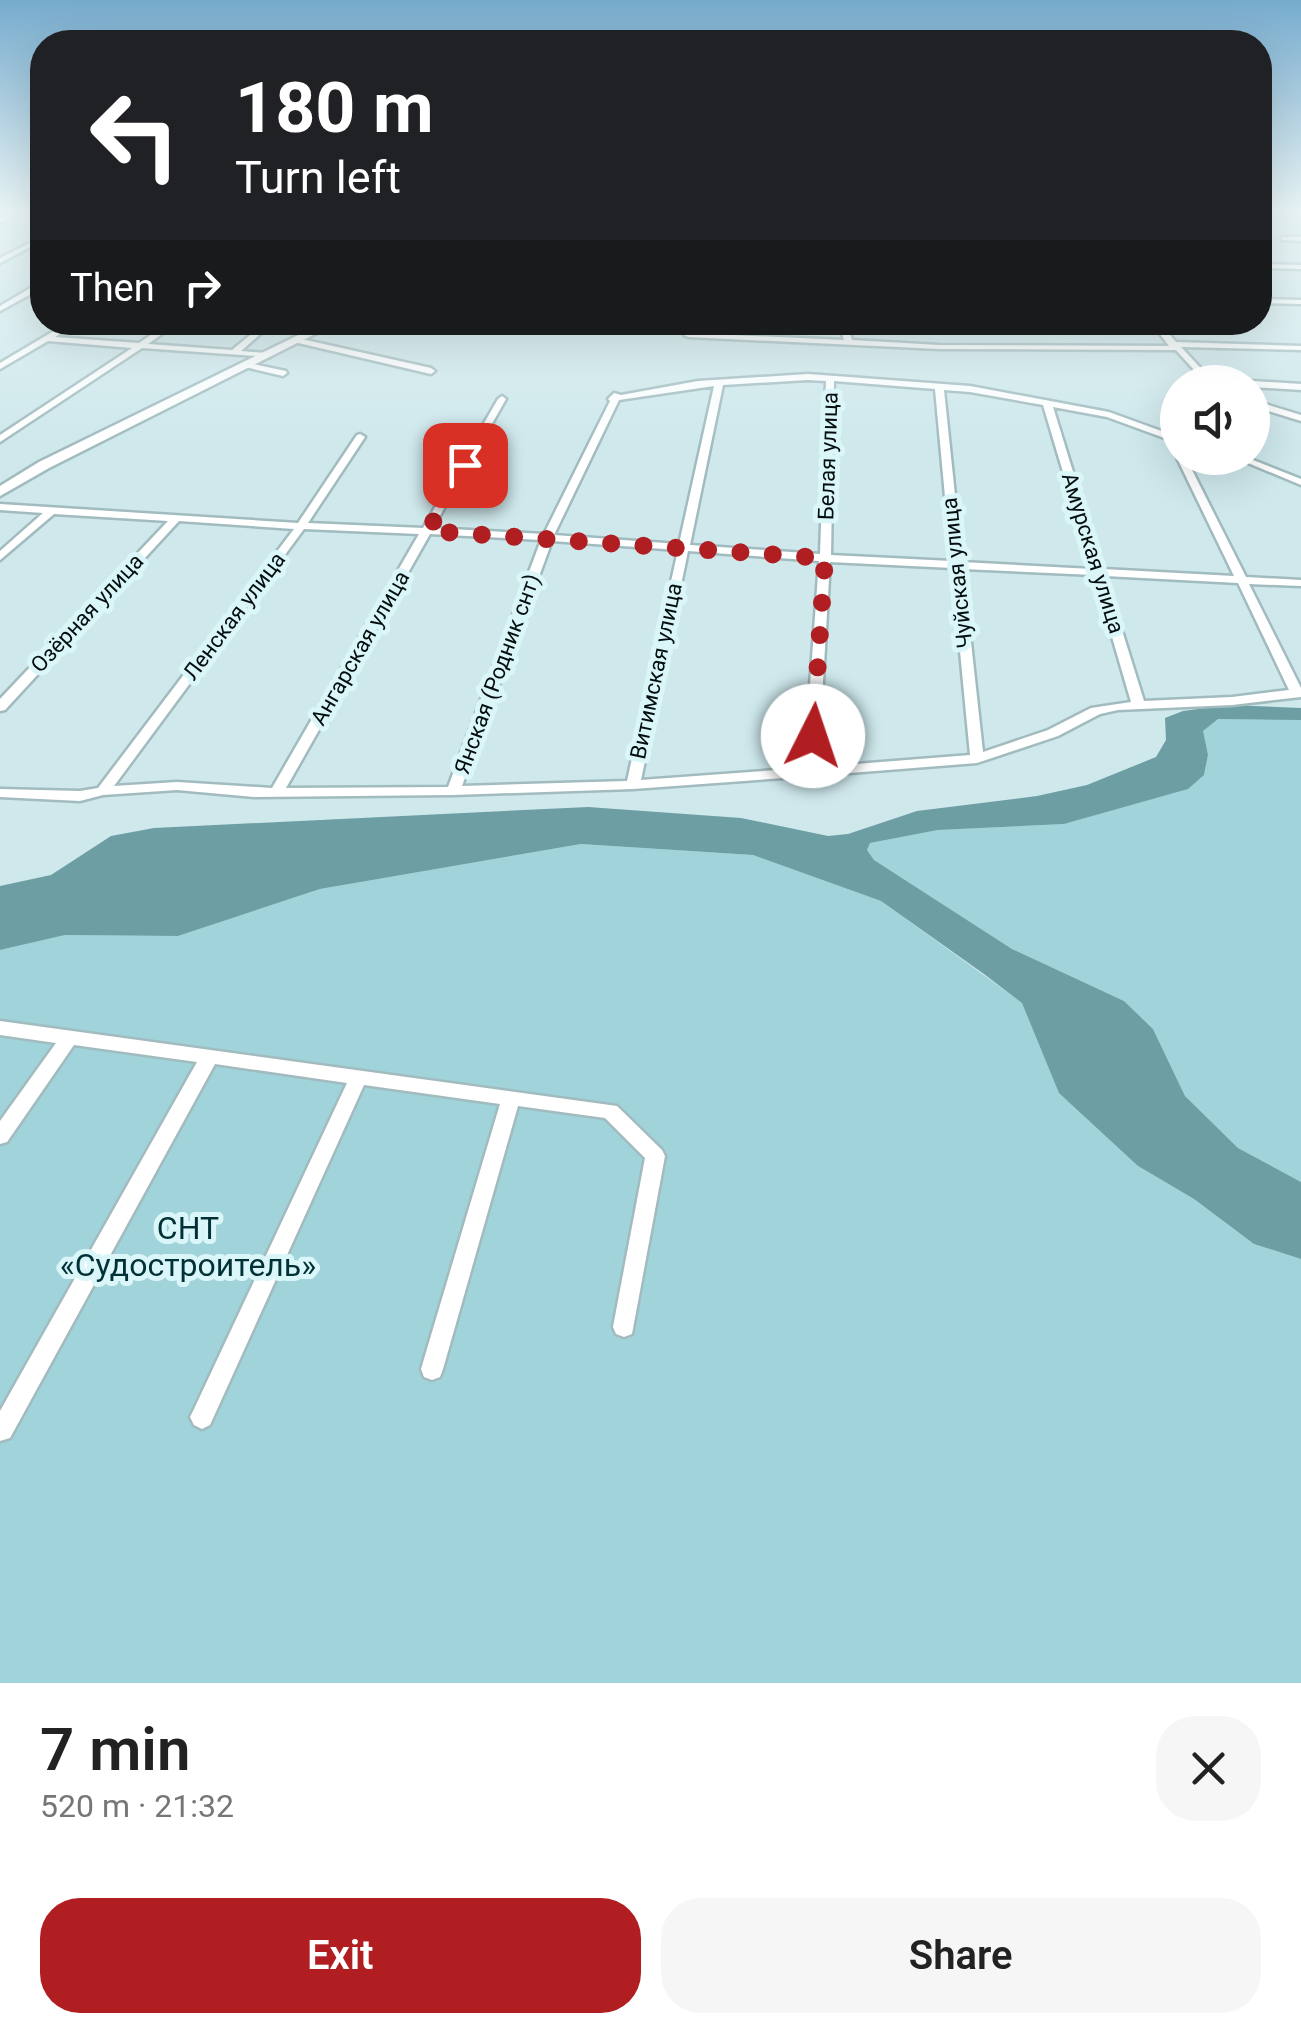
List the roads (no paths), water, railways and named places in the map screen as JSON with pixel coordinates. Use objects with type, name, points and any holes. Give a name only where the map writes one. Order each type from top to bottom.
[{"type":"street","points":[[0,310],[30,292]]},
{"type":"street","points":[[1272,301],[1301,302]]},
{"type":"street","points":[[0,367],[54,335]]},
{"type":"street","points":[[0,438],[157,335]]},
{"type":"street","points":[[234,352],[256,335]]},
{"type":"street","points":[[0,492],[44,465],[307,335]]},
{"type":"street","points":[[688,335],[849,344],[1301,348]]},
{"type":"street","points":[[847,335],[849,344]]},
{"type":"street","points":[[1165,335],[1192,365]]},
{"type":"street","points":[[48,339],[267,355]]},
{"type":"street","points":[[297,340],[431,371]]},
{"type":"street","points":[[248,365],[283,374]]},
{"type":"street","points":[[718,382],[808,376],[940,386],[1046,402],[1127,420],[1160,435]]},
{"type":"street","name":"Белая улица","points":[[810,772],[825,558],[830,380]]},
{"type":"street","name":"Янская (Родник снт)","points":[[454,791],[548,537],[615,397],[718,382]]},
{"type":"street","name":"Витимская улица","points":[[633,785],[718,382]]},
{"type":"street","points":[[1270,385],[1301,387]]},
{"type":"street","name":"Чуйская улица","points":[[940,386],[955,563],[978,759]]},
{"type":"street","name":"Ангарская улица","points":[[277,792],[502,399]]},
{"type":"street","name":"Амурская улица","points":[[1046,402],[1138,704]]},
{"type":"street","points":[[1270,409],[1301,418]]},
{"type":"street","name":"Ленская улица","points":[[102,791],[301,526],[360,438]]},
{"type":"street","points":[[1270,470],[1301,482]]},
{"type":"street","points":[[0,793],[80,796],[178,786],[277,792],[454,791],[633,785],[810,772],[978,759],[1053,733],[1096,710],[1299,693],[1190,475]]},
{"type":"street","points":[[0,507],[1301,583]]},
{"type":"street","points":[[0,557],[52,510]]},
{"type":"street","name":"Озёрная улица","points":[[0,707],[175,519]]},
{"type":"street","points":[[0,1028],[610,1110],[654,1156],[624,1326]]},
{"type":"street","points":[[0,1136],[70,1037]]},
{"type":"street","points":[[2,1430],[210,1056]]},
{"type":"street","points":[[202,1416],[359,1076]]},
{"type":"street","points":[[432,1370],[511,1097]]},
{"type":"park label","name":"СНТ «Судостроитель»","points":[[188,1246]]}]
